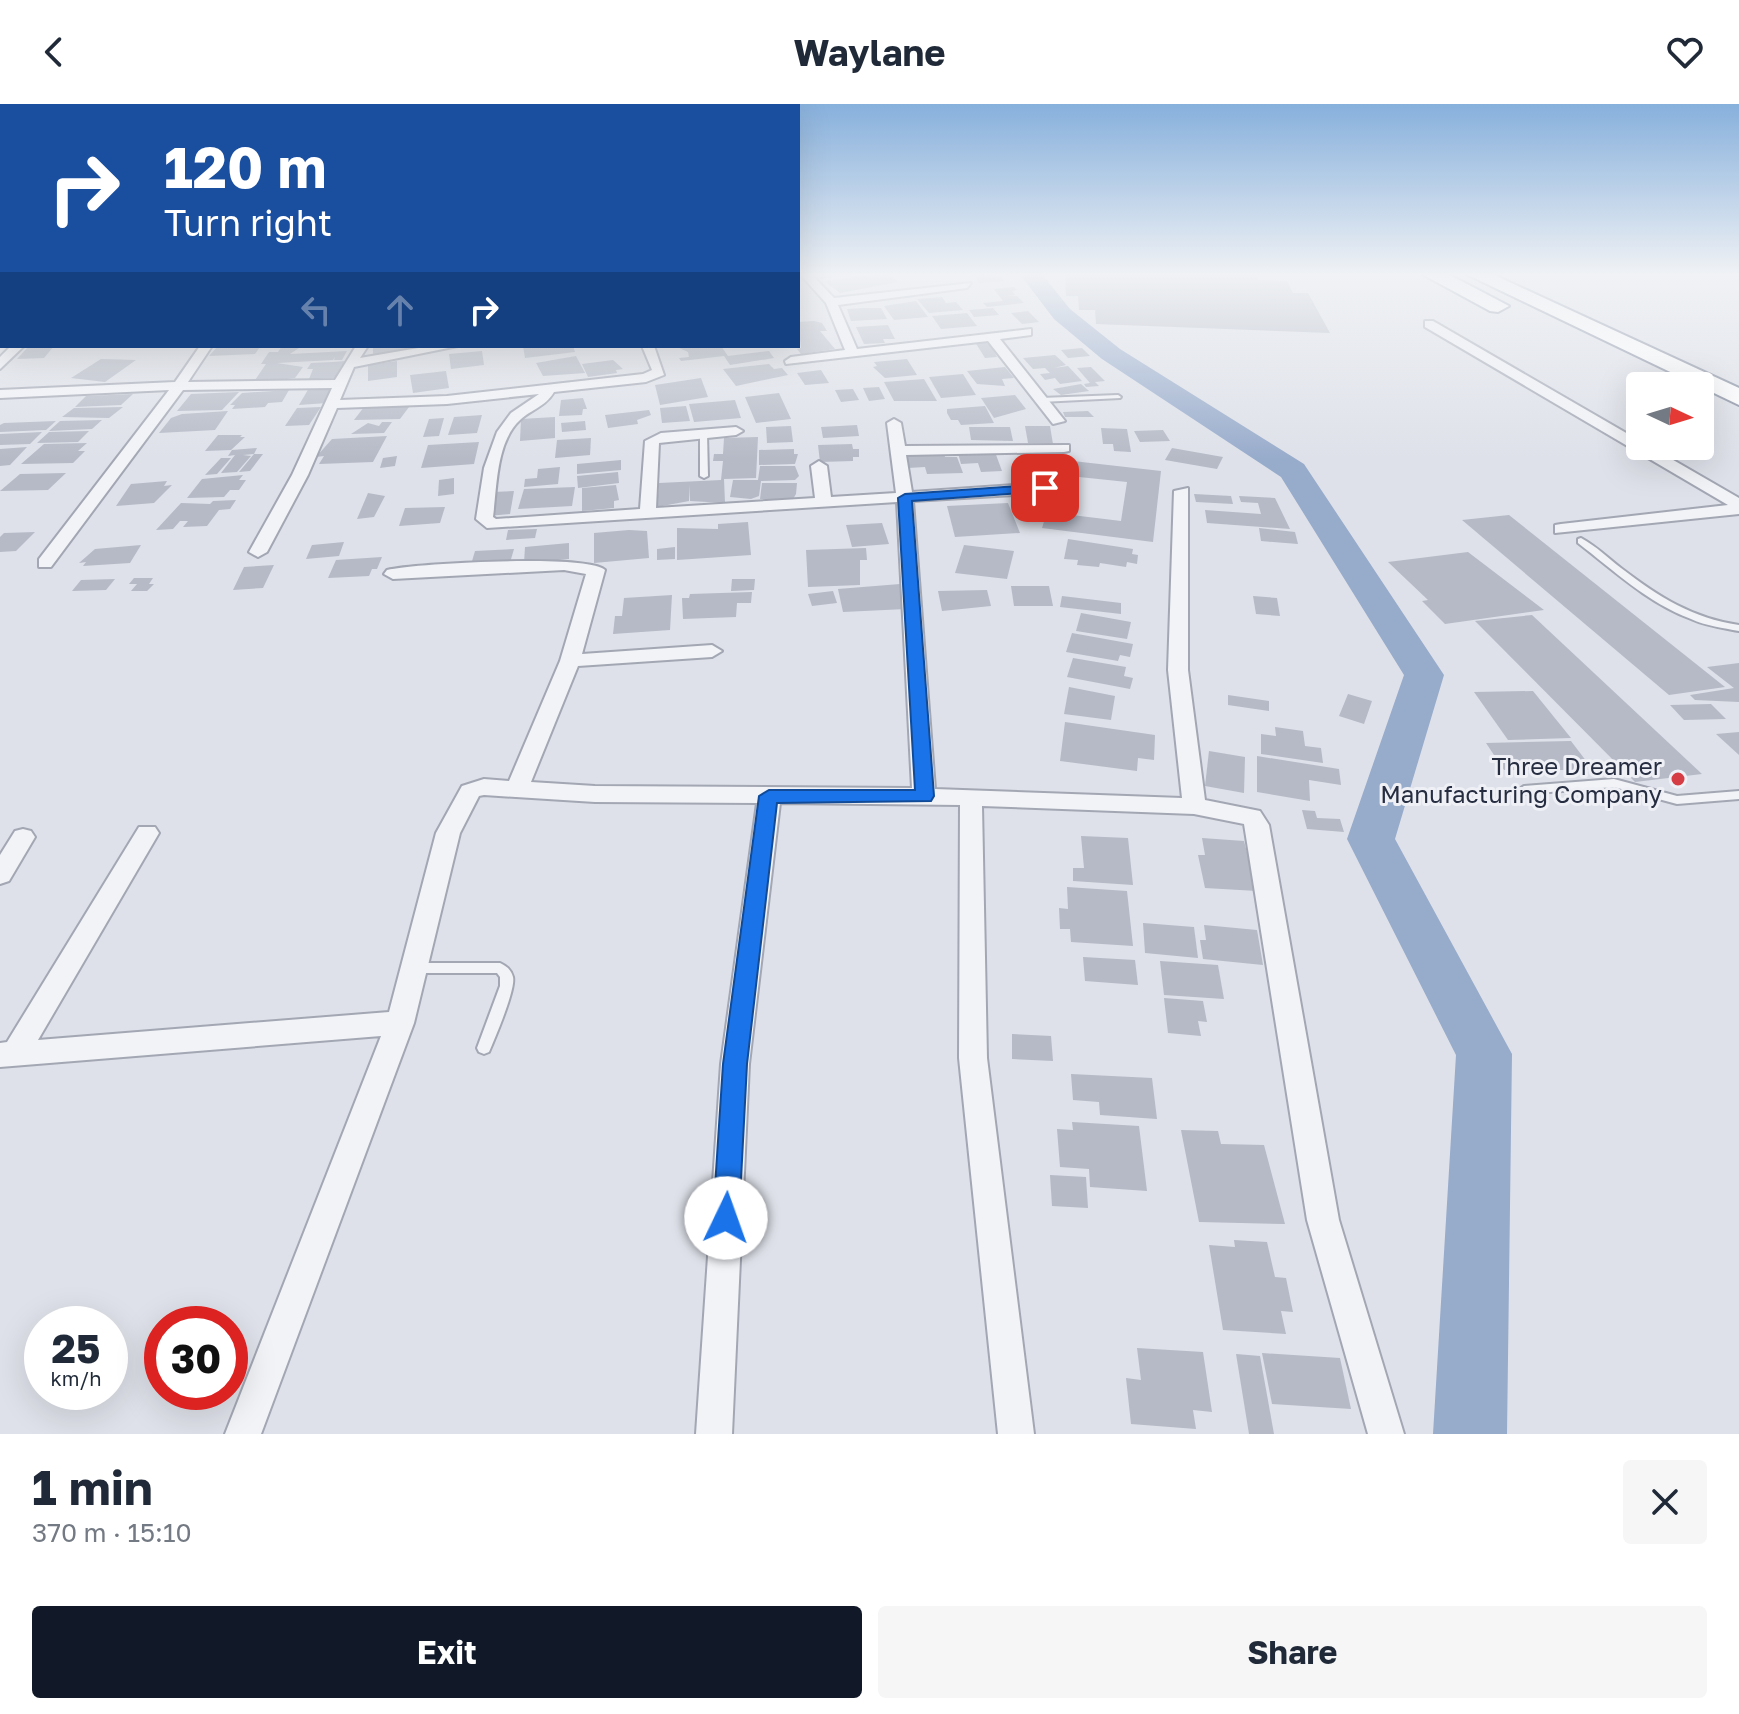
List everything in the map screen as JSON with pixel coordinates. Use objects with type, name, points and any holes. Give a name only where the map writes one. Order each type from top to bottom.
[{"type":"highway","points":[[1559,335],[1635,372]]},
{"type":"highway","points":[[1607,335],[1739,397]]},
{"type":"highway","points":[[1714,411],[1739,424]]},
{"type":"street","points":[[845,335],[853,354]]},
{"type":"street","points":[[791,361],[999,335]]},
{"type":"street","points":[[1448,335],[1739,507]]},
{"type":"street","points":[[991,336],[1058,421]]},
{"type":"street","points":[[0,365],[16,348]]},
{"type":"street","points":[[45,563],[156,419],[204,348]]},
{"type":"street","points":[[258,552],[300,475],[349,364],[361,348]]},
{"type":"street","points":[[349,364],[441,348]]},
{"type":"street","points":[[331,404],[447,400],[655,376],[659,372],[649,348]]},
{"type":"street","points":[[0,394],[176,386],[339,384]]},
{"type":"street","points":[[549,389],[544,399],[513,418],[497,445],[484,519],[493,524],[1045,488]]},
{"type":"street","points":[[894,423],[905,498],[924,796]]},
{"type":"street","points":[[648,515],[652,441],[661,437],[736,431]]},
{"type":"street","points":[[899,451],[1064,448]]},
{"type":"street","points":[[819,466],[824,504]]},
{"type":"street","points":[[1182,491],[1178,670],[1194,806]]},
{"type":"street","points":[[1561,529],[1739,507]]},
{"type":"street","points":[[393,574],[564,565],[596,570],[570,661],[516,791]]},
{"type":"street","points":[[570,661],[712,651]]},
{"type":"street","points":[[243,1434],[400,1023],[448,833],[464,798],[484,787],[516,791],[924,796],[1194,806],[1244,813],[1257,825],[1323,1220],[1386,1434]]},
{"type":"street","points":[[714,1434],[735,1064],[769,796]]},
{"type":"street","points":[[971,798],[973,1058],[1016,1434]]},
{"type":"street","points":[[8,1054],[147,833]]},
{"type":"street","points":[[0,875],[23,837]]},
{"type":"street","points":[[8,1054],[400,1023]]},
{"type":"lane","points":[[1041,400],[1118,397]]},
{"type":"lane","points":[[703,434],[704,476]]},
{"type":"lane","points":[[1581,541],[1669,608],[1696,619],[1739,628]]},
{"type":"lane","points":[[1524,790],[1614,783],[1677,800],[1739,795]]},
{"type":"lane","points":[[414,968],[500,968],[506,975],[507,986],[484,1048]]},
{"type":"building","points":[[800,335],[823,335],[835,349],[801,354],[797,349],[801,348]]},
{"type":"building","points":[[860,335],[893,335],[895,339],[883,339],[885,343],[864,344]]},
{"type":"building","points":[[975,342],[991,345],[997,357],[985,358]]},
{"type":"building","points":[[27,348],[52,348],[44,358],[17,359]]},
{"type":"building","points":[[216,348],[259,348],[255,354],[209,356]]},
{"type":"building","points":[[281,348],[299,348],[290,354],[347,351],[342,360],[334,360],[335,357],[333,360],[277,363],[303,367],[295,378],[253,383],[266,364],[261,364],[269,352],[278,352]]},
{"type":"building","points":[[373,348],[415,350],[373,354]]},
{"type":"building","points":[[523,348],[574,348],[575,352],[525,358]]},
{"type":"building","points":[[679,348],[722,348],[728,356],[769,351],[774,358],[730,365],[724,356],[681,361],[679,358],[689,357],[688,352]]},
{"type":"building","points":[[1082,348],[1090,356],[1068,358],[1061,350]]},
{"type":"building","points":[[482,351],[484,365],[451,369],[449,354]]},
{"type":"building","points":[[1055,355],[1066,365],[1054,368],[1068,366],[1082,381],[1060,384],[1055,378],[1045,380],[1040,374],[1050,373],[1045,368],[1033,369],[1023,358]]},
{"type":"building","points":[[576,356],[585,373],[543,376],[536,363]]},
{"type":"building","points":[[101,359],[136,360],[105,382],[71,378]]},
{"type":"building","points":[[907,359],[917,375],[885,378],[873,367],[877,366],[874,362]]},
{"type":"building","points":[[613,360],[623,369],[616,370],[617,373],[588,377],[582,364]]},
{"type":"building","points":[[345,361],[339,378],[309,379],[313,369],[307,369],[311,363]]},
{"type":"building","points":[[397,361],[397,377],[368,381],[368,365]]},
{"type":"building","points":[[769,364],[774,369],[782,368],[788,375],[736,386],[723,369]]},
{"type":"building","points":[[1005,367],[1014,378],[1002,379],[1005,386],[977,384],[967,371]]},
{"type":"building","points":[[1091,367],[1105,381],[1095,382],[1099,386],[1086,387],[1084,384],[1090,383],[1077,368]]},
{"type":"building","points":[[821,370],[829,383],[805,385],[797,373]]},
{"type":"building","points":[[446,371],[449,388],[413,393],[410,375]]},
{"type":"building","points":[[963,374],[976,395],[941,398],[929,377]]},
{"type":"building","points":[[701,378],[708,397],[660,405],[655,385]]},
{"type":"building","points":[[924,379],[937,401],[894,401],[884,382]]},
{"type":"building","points":[[1081,384],[1089,391],[1061,395],[1053,389]]},
{"type":"building","points":[[336,387],[327,403],[299,405],[309,388]]},
{"type":"building","points":[[879,387],[885,399],[869,401],[863,388]]},
{"type":"building","points":[[853,389],[859,400],[841,402],[835,390]]},
{"type":"building","points":[[289,390],[282,402],[268,403],[265,407],[232,409],[235,405],[230,405],[242,393]]},
{"type":"building","points":[[239,392],[222,410],[177,411],[191,394]]},
{"type":"building","points":[[779,393],[791,419],[756,423],[745,397]]},
{"type":"building","points":[[133,394],[121,405],[75,407],[86,396]]},
{"type":"building","points":[[1015,395],[1026,409],[994,418],[981,398]]},
{"type":"building","points":[[583,398],[587,409],[583,409],[582,415],[559,416],[561,400]]},
{"type":"building","points":[[735,400],[741,418],[694,422],[689,404]]},
{"type":"building","points":[[686,406],[690,421],[662,423],[660,408]]},
{"type":"building","points":[[985,406],[994,423],[961,425],[958,420],[951,420],[947,413],[947,409]]},
{"type":"building","points":[[123,407],[109,418],[62,417],[74,408]]},
{"type":"building","points":[[321,407],[309,425],[285,426],[297,408]]},
{"type":"building","points":[[364,407],[409,407],[400,419],[354,420]]},
{"type":"building","points":[[649,410],[651,415],[637,420],[638,424],[608,428],[605,415]]},
{"type":"building","points":[[228,411],[215,430],[159,433],[171,418],[182,414]]},
{"type":"building","points":[[1088,411],[1094,417],[1065,417],[1063,412]]},
{"type":"building","points":[[482,415],[477,433],[448,435],[454,417]]},
{"type":"building","points":[[555,417],[555,438],[520,441],[521,419]]},
{"type":"building","points":[[444,418],[439,436],[423,437],[429,419]]},
{"type":"building","points":[[102,420],[92,429],[49,431],[60,421]]},
{"type":"building","points":[[56,421],[46,430],[0,432],[0,425],[4,423]]},
{"type":"building","points":[[585,421],[586,430],[562,432],[561,423]]},
{"type":"building","points":[[382,422],[392,422],[384,433],[351,434],[368,423],[379,426]]},
{"type":"building","points":[[857,425],[859,436],[823,438],[821,427]]},
{"type":"building","points":[[791,426],[793,442],[767,443],[766,427]]},
{"type":"building","points":[[1025,426],[1050,426],[1053,444],[1028,443]]},
{"type":"building","points":[[969,427],[1010,427],[1013,441],[971,440]]},
{"type":"building","points":[[1101,428],[1127,429],[1131,452],[1114,451],[1113,444],[1103,444]]},
{"type":"building","points":[[1163,430],[1170,441],[1140,442],[1134,431]]},
{"type":"building","points":[[89,431],[78,442],[37,443],[49,432]]},
{"type":"building","points":[[42,432],[30,444],[0,445],[0,434]]},
{"type":"building","points":[[218,435],[245,437],[231,450],[205,451]]},
{"type":"building","points":[[387,436],[373,462],[319,464],[324,456],[316,457],[332,439]]},
{"type":"building","points":[[758,437],[756,478],[724,479],[725,503],[690,501],[690,485],[689,501],[657,507],[659,483],[721,480],[723,461],[713,461],[714,454],[723,454],[724,438]]},
{"type":"building","points":[[591,438],[590,455],[555,458],[557,440]]},
{"type":"building","points":[[479,442],[474,464],[421,468],[428,445]]},
{"type":"building","points":[[87,443],[78,451],[85,451],[73,463],[21,464],[44,444]]},
{"type":"building","points":[[852,444],[853,449],[859,449],[859,457],[853,457],[853,461],[820,462],[818,445]]},
{"type":"building","points":[[27,447],[10,465],[0,466],[0,449]]},
{"type":"building","points":[[257,448],[254,454],[243,455],[251,456],[237,472],[221,473],[235,455],[228,456],[232,450]]},
{"type":"building","points":[[1172,448],[1223,457],[1217,469],[1165,460]]},
{"type":"building","points":[[794,449],[794,454],[798,454],[795,464],[759,465],[759,450]]},
{"type":"building","points":[[995,452],[1002,471],[981,472],[978,463],[961,464],[958,453]]},
{"type":"building","points":[[944,453],[945,457],[957,457],[963,473],[927,474],[925,467],[908,468],[905,455]]},
{"type":"building","points":[[254,454],[263,454],[250,471],[239,472]]},
{"type":"building","points":[[397,456],[395,466],[380,468],[383,458]]},
{"type":"building","points":[[221,458],[231,458],[217,474],[205,475]]},
{"type":"building","points":[[621,460],[621,470],[577,474],[577,464]]},
{"type":"building","points":[[1064,460],[1161,471],[1153,542],[1042,528],[1047,512],[1121,521],[1127,482],[1060,475]]},
{"type":"building","points":[[760,466],[795,466],[799,476],[795,480],[761,481],[759,496],[751,499],[730,497],[733,480],[758,480]]},
{"type":"building","points":[[560,467],[558,484],[524,487],[525,479],[537,478],[538,469]]},
{"type":"building","points":[[618,472],[619,483],[578,488],[577,476]]},
{"type":"building","points":[[66,473],[48,490],[0,491],[20,474]]},
{"type":"building","points":[[243,475],[239,480],[246,480],[239,490],[230,490],[224,497],[187,498],[202,479]]},
{"type":"building","points":[[454,478],[454,494],[438,496],[439,480]]},
{"type":"building","points":[[167,481],[164,486],[172,485],[154,503],[116,506],[131,484]]},
{"type":"building","points":[[762,483],[797,483],[796,494],[793,499],[760,499]]},
{"type":"building","points":[[616,485],[619,500],[614,501],[614,508],[582,511],[582,488]]},
{"type":"building","points":[[575,487],[572,506],[518,509],[524,489]]},
{"type":"building","points":[[514,491],[510,514],[488,516],[493,492]]},
{"type":"building","points":[[368,493],[385,496],[374,517],[357,519]]},
{"type":"building","points":[[1194,494],[1231,496],[1233,504],[1196,502]]},
{"type":"building","points":[[1239,496],[1275,498],[1290,529],[1207,523],[1205,510],[1261,514],[1258,503],[1241,502]]},
{"type":"building","points":[[236,500],[230,509],[219,510],[207,526],[183,527],[188,521],[180,521],[173,529],[156,530],[181,503],[210,504],[213,501]]},
{"type":"building","points":[[1008,503],[1020,533],[955,537],[947,506]]},
{"type":"building","points":[[445,507],[440,523],[399,526],[405,508]]},
{"type":"building","points":[[1509,515],[1725,687],[1669,695],[1462,520]]},
{"type":"building","points":[[748,522],[751,555],[677,560],[677,528],[718,529],[718,524]]},
{"type":"building","points":[[882,523],[889,544],[852,547],[846,525]]},
{"type":"building","points":[[1259,528],[1295,532],[1298,544],[1261,541]]},
{"type":"building","points":[[537,529],[535,538],[506,540],[508,530]]},
{"type":"building","points":[[647,531],[649,558],[594,563],[594,533]]},
{"type":"building","points":[[35,532],[16,551],[0,552],[0,537],[4,533]]},
{"type":"building","points":[[1068,539],[1133,549],[1132,554],[1138,555],[1137,564],[1127,562],[1126,567],[1100,563],[1099,567],[1077,565],[1078,560],[1064,559]]},
{"type":"building","points":[[344,542],[339,556],[306,559],[312,545]]},
{"type":"building","points":[[569,543],[569,559],[524,563],[525,547]]},
{"type":"building","points":[[141,545],[130,563],[83,566],[86,562],[79,563],[95,549]]},
{"type":"building","points":[[964,545],[1014,551],[1007,579],[955,573]]},
{"type":"building","points":[[675,547],[675,559],[657,560],[657,549]]},
{"type":"building","points":[[866,548],[867,560],[860,560],[860,585],[808,587],[806,550]]},
{"type":"building","points":[[514,549],[509,566],[470,568],[475,551]]},
{"type":"building","points":[[1468,552],[1544,610],[1445,624],[1422,601],[1428,600],[1388,562]]},
{"type":"building","points":[[382,557],[377,569],[372,569],[369,576],[328,578],[336,560]]},
{"type":"building","points":[[274,565],[263,588],[233,590],[244,567]]},
{"type":"building","points":[[134,578],[153,578],[149,584],[154,584],[147,591],[131,591],[137,584],[129,584]]},
{"type":"building","points":[[115,579],[106,590],[72,591],[81,580]]},
{"type":"building","points":[[732,579],[755,579],[754,590],[731,591]]},
{"type":"building","points":[[900,584],[906,609],[843,612],[838,589]]},
{"type":"building","points":[[1011,586],[1049,586],[1053,606],[1014,606]]},
{"type":"building","points":[[987,590],[991,606],[942,611],[938,591]]},
{"type":"building","points":[[833,591],[837,603],[812,606],[808,594]]},
{"type":"building","points":[[752,592],[751,603],[737,603],[736,617],[683,619],[682,598],[689,598],[690,594]]},
{"type":"building","points":[[672,595],[670,630],[613,634],[615,616],[622,616],[624,598]]},
{"type":"building","points":[[1062,596],[1121,603],[1121,614],[1060,607]]},
{"type":"building","points":[[1253,596],[1277,598],[1280,616],[1256,614]]},
{"type":"building","points":[[1081,613],[1131,622],[1127,639],[1076,631]]},
{"type":"building","points":[[1532,615],[1702,774],[1635,782],[1475,621]]},
{"type":"building","points":[[1072,633],[1133,644],[1130,657],[1120,655],[1118,661],[1066,652]]},
{"type":"building","points":[[1073,658],[1126,667],[1124,676],[1133,678],[1130,689],[1067,677]]},
{"type":"building","points":[[1739,663],[1739,702],[1695,700],[1690,695],[1734,688],[1707,667]]},
{"type":"building","points":[[1069,687],[1115,696],[1111,720],[1064,714]]},
{"type":"building","points":[[1533,691],[1571,738],[1508,740],[1474,692]]},
{"type":"building","points":[[1348,694],[1372,701],[1364,724],[1339,716]]},
{"type":"building","points":[[1228,695],[1269,701],[1269,711],[1228,705]]},
{"type":"building","points":[[1711,704],[1726,719],[1684,720],[1670,705]]},
{"type":"building","points":[[1065,722],[1155,735],[1154,760],[1138,758],[1137,771],[1060,761]]},
{"type":"building","points":[[1275,727],[1303,731],[1305,746],[1321,748],[1323,763],[1261,754],[1261,734],[1276,736]]},
{"type":"building","points":[[1739,732],[1739,755],[1716,734]]},
{"type":"building","points":[[1571,741],[1593,770],[1504,770],[1486,743]]},
{"type":"building","points":[[1209,751],[1245,757],[1244,793],[1205,786]]},
{"type":"building","points":[[1257,756],[1339,769],[1341,785],[1309,780],[1310,801],[1257,792]]},
{"type":"building","points":[[1302,810],[1315,811],[1317,818],[1340,819],[1344,832],[1307,829]]},
{"type":"building","points":[[1081,836],[1128,838],[1133,885],[1073,881],[1073,868],[1084,868]]},
{"type":"building","points":[[1202,838],[1244,841],[1257,891],[1205,888],[1198,855],[1205,855]]},
{"type":"building","points":[[1067,887],[1127,891],[1133,946],[1071,942],[1070,929],[1060,929],[1059,908],[1068,909]]},
{"type":"building","points":[[1143,923],[1194,927],[1198,958],[1145,953]]},
{"type":"building","points":[[1204,925],[1257,930],[1263,965],[1203,959],[1200,940],[1206,940]]},
{"type":"building","points":[[1083,957],[1135,960],[1138,985],[1085,981]]},
{"type":"building","points":[[1160,961],[1218,965],[1224,999],[1164,995]]},
{"type":"building","points":[[1164,998],[1203,1001],[1207,1022],[1198,1021],[1201,1036],[1168,1033]]},
{"type":"building","points":[[1012,1034],[1051,1036],[1053,1061],[1012,1059]]},
{"type":"building","points":[[1071,1074],[1152,1078],[1157,1119],[1100,1115],[1099,1102],[1073,1100]]},
{"type":"building","points":[[1072,1122],[1139,1126],[1147,1191],[1090,1187],[1089,1169],[1060,1167],[1057,1129],[1073,1130]]},
{"type":"building","points":[[1181,1130],[1218,1131],[1221,1144],[1264,1145],[1285,1224],[1199,1222]]},
{"type":"building","points":[[1050,1175],[1086,1177],[1088,1208],[1052,1206]]},
{"type":"building","points":[[1234,1240],[1267,1242],[1275,1277],[1286,1278],[1293,1312],[1281,1311],[1286,1334],[1223,1330],[1209,1245],[1235,1247]]},
{"type":"building","points":[[1137,1348],[1203,1352],[1212,1412],[1193,1410],[1196,1429],[1131,1424],[1126,1378],[1141,1380]]},
{"type":"building","points":[[1262,1353],[1340,1358],[1351,1409],[1272,1404]]},
{"type":"building","points":[[1236,1354],[1260,1356],[1274,1434],[1249,1434]]},
{"type":"waterway","points":[[1088,335],[1111,354],[1293,471],[1424,675],[1371,839],[1484,1054],[1470,1434]]},
{"type":"place","name":"Three Dreamer Manufacturing Company","points":[[1678,779]]},
{"type":"route","points":[[726,1218],[735,1064],[769,796],[924,796],[919,756],[905,498],[1045,488]]}]
